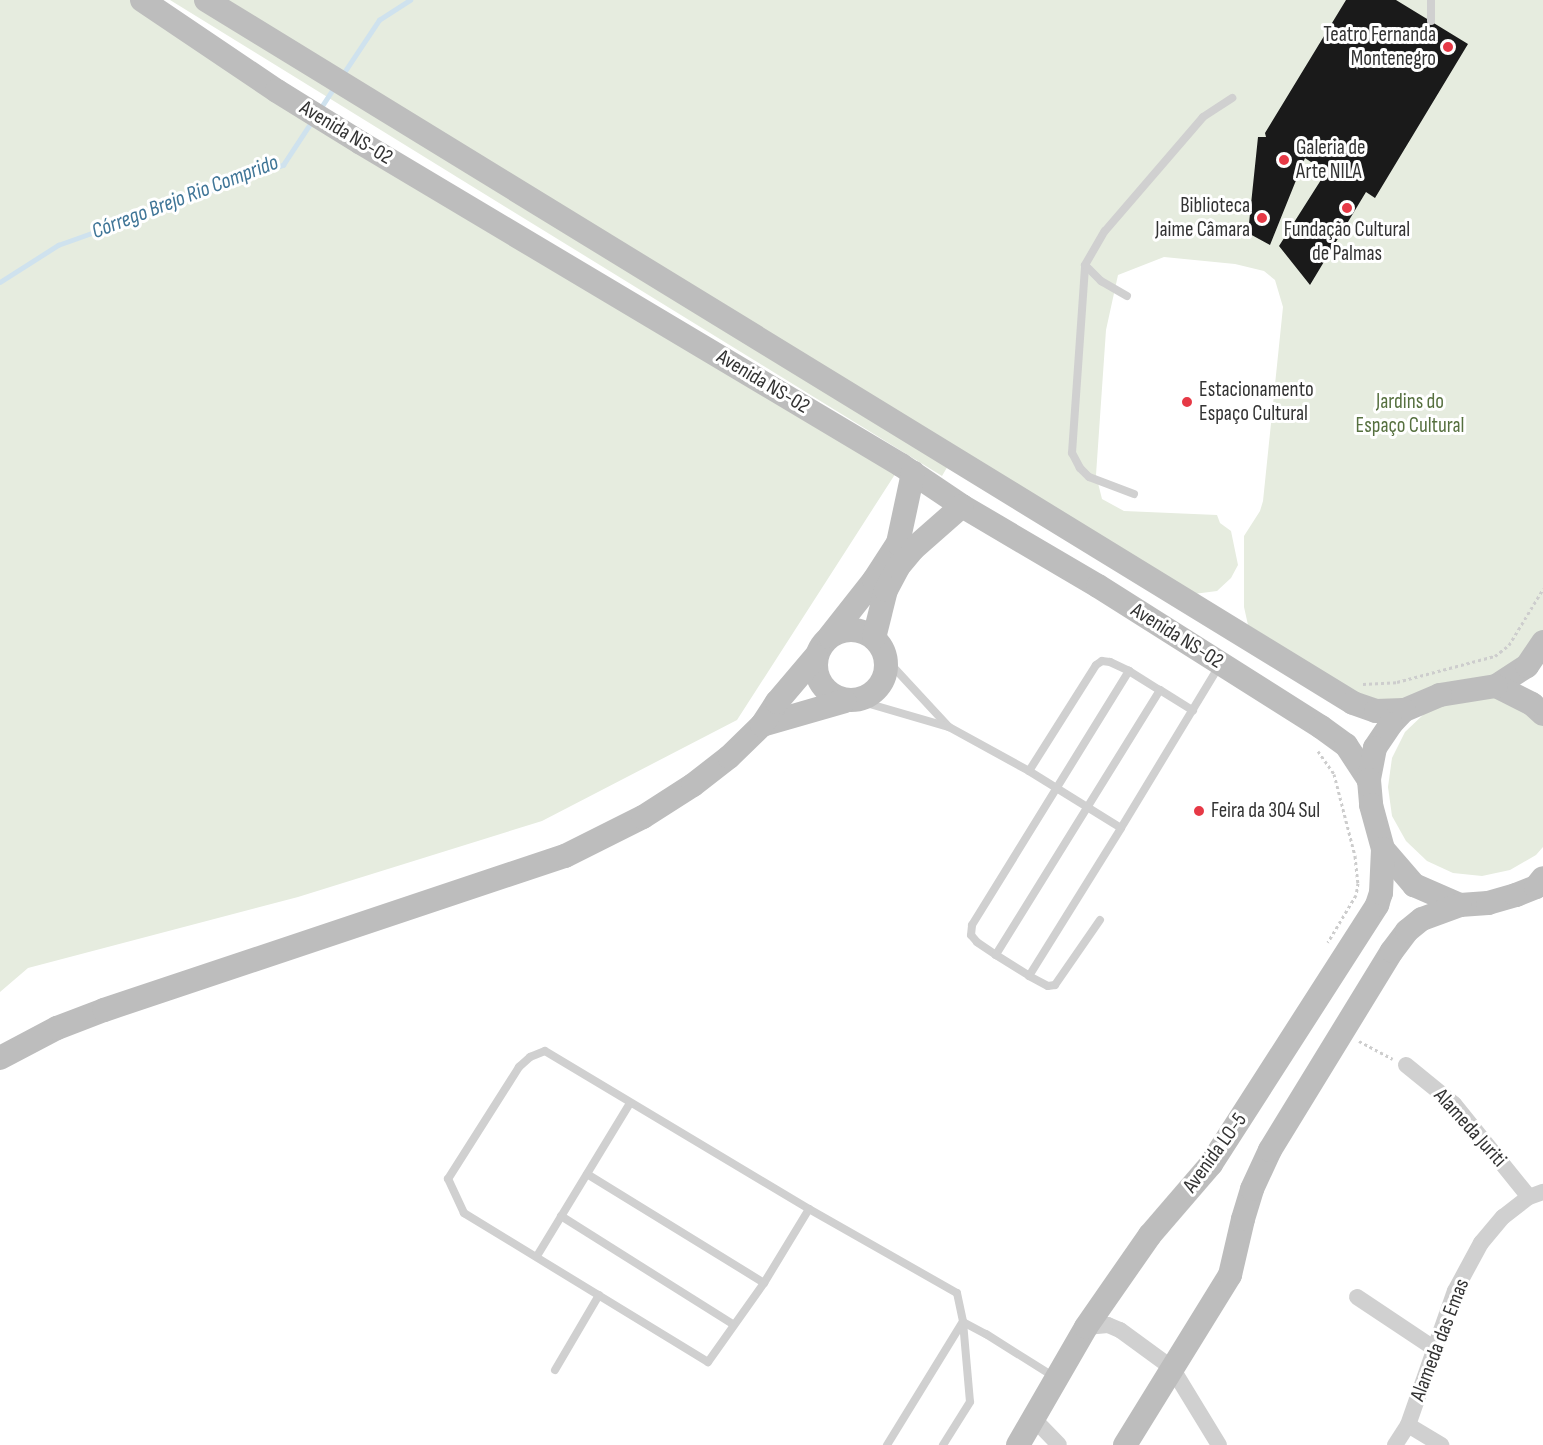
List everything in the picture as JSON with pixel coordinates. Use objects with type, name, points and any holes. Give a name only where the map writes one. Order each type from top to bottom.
[{"type":"street","name":"Avenida NS-02","points":[[142,0],[277,91],[361,143],[913,473],[962,506],[1221,664],[1346,745],[1369,780]]},
{"type":"street","name":"Avenida NS-02","points":[[206,0],[375,101],[1116,560],[1353,703],[1376,711],[1404,710]]},
{"type":"street","points":[[0,1058],[57,1028],[104,1010],[565,856],[643,817],[693,785],[729,757],[762,725],[783,694],[816,656],[821,645],[874,580],[898,543],[913,473]]},
{"type":"street","points":[[762,725],[850,700],[876,690],[886,669],[880,648],[886,590],[898,567],[913,549],[962,506]]},
{"type":"street","points":[[830,636],[848,629],[857,630],[880,648]]},
{"type":"street","points":[[1541,884],[1488,903],[1460,905],[1414,885],[1383,849],[1371,805],[1369,780],[1376,748],[1391,724],[1404,710],[1440,695],[1496,686],[1527,666],[1543,642]]},
{"type":"street","points":[[816,656],[815,671],[821,685],[831,695],[850,700]]},
{"type":"street","points":[[1496,686],[1532,704],[1543,714]]},
{"type":"street","name":"Avenida LO-5","points":[[1017,1445],[1086,1327],[1150,1235],[1211,1164],[1358,936],[1382,893],[1383,849]]},
{"type":"street","name":"Avenida LO-5","points":[[1125,1445],[1230,1275],[1252,1189],[1270,1150],[1343,1032],[1407,931],[1422,919],[1460,905]]},
{"type":"street","name":"Alameda Juriti","points":[[1406,1065],[1454,1104],[1536,1195]]},
{"type":"street","name":"Alameda das Emas","points":[[1395,1445],[1408,1425],[1455,1291],[1481,1243],[1503,1217],[1536,1195]]},
{"type":"street","points":[[1357,1297],[1435,1349]]},
{"type":"street","points":[[1086,1327],[1108,1325],[1120,1330],[1172,1368],[1219,1445]]},
{"type":"street","points":[[1033,1418],[1059,1445]]},
{"type":"street","points":[[1408,1425],[1441,1445]]},
{"type":"lane","points":[[1431,0],[1431,21]]},
{"type":"lane","points":[[1134,494],[1089,477],[1080,468],[1072,453],[1085,265],[1106,231],[1203,117],[1232,98]]},
{"type":"lane","points":[[1085,265],[1101,281],[1127,296]]},
{"type":"lane","points":[[880,648],[949,727]]},
{"type":"lane","points":[[1029,771],[1096,665],[1102,661],[1110,662],[1129,671],[1193,711]]},
{"type":"lane","points":[[1029,976],[1221,664]]},
{"type":"lane","points":[[1100,920],[1055,985],[1048,986],[996,955],[971,935],[972,925],[1129,671]]},
{"type":"lane","points":[[996,955],[1160,690]]},
{"type":"lane","points":[[850,700],[949,727],[1029,771],[1121,828]]},
{"type":"lane","points":[[809,1209],[764,1283],[708,1362],[464,1213],[448,1179],[519,1067],[530,1057],[545,1051],[809,1209],[957,1293],[963,1322],[970,1402],[943,1445]]},
{"type":"lane","points":[[537,1256],[630,1103]]},
{"type":"lane","points":[[587,1174],[764,1283]]},
{"type":"lane","points":[[561,1216],[734,1325]]},
{"type":"lane","points":[[555,1370],[599,1295]]},
{"type":"lane","points":[[963,1322],[1056,1378]]},
{"type":"lane","points":[[887,1445],[963,1322]]},
{"type":"path","points":[[1360,684],[1397,682],[1495,657],[1509,645],[1543,589]]},
{"type":"path","points":[[1311,744],[1323,755],[1334,774],[1354,856],[1358,883],[1356,896],[1328,943]]},
{"type":"path","points":[[1343,1032],[1406,1065]]},
{"type":"green space","points":[[0,0],[142,0],[901,465],[737,720],[542,821],[298,897],[28,968],[0,992]]},
{"type":"green space","name":"Jardins do Espaço Cultural","points":[[170,0],[1543,0],[1543,635],[1494,681],[1378,707],[1248,625],[1244,607],[1244,536],[1260,511],[1263,501],[1283,307],[1275,280],[1264,271],[1235,264],[1164,257],[1118,275],[1106,330],[1096,475],[1102,499],[1124,511],[1217,515],[1220,523],[1231,531],[1238,565],[1231,578],[1217,591],[1186,595],[955,454],[942,476]]},
{"type":"green space","points":[[1485,695],[1515,703],[1543,724],[1543,847],[1536,855],[1510,870],[1482,876],[1453,873],[1427,861],[1406,841],[1392,816],[1388,787],[1392,758],[1405,732],[1426,712],[1454,699]]},
{"type":"building","points":[[1346,0],[1396,0],[1468,44],[1375,198],[1366,192],[1310,285],[1279,246],[1326,172],[1305,158],[1270,245],[1248,233],[1258,137],[1266,137],[1265,133]]},
{"type":"waterway","name":"Córrego Brejo Rio Comprido","points":[[343,74],[379,20],[410,0]]},
{"type":"waterway","name":"Córrego Brejo Rio Comprido","points":[[320,109],[335,86]]},
{"type":"waterway","name":"Córrego Brejo Rio Comprido","points":[[0,282],[58,245],[283,165],[312,121]]},
{"type":"place","name":"Teatro Fernanda Montenegro","points":[[1448,47]]},
{"type":"place","name":"Galeria de Arte NILA","points":[[1284,160]]},
{"type":"place","name":"Fundação Cultural de Palmas","points":[[1347,208]]},
{"type":"place","name":"Biblioteca Jaime Câmara","points":[[1262,218]]},
{"type":"place","name":"Estacionamento Espaço Cultural","points":[[1187,402]]},
{"type":"place","name":"Feira da 304 Sul","points":[[1199,811]]}]
